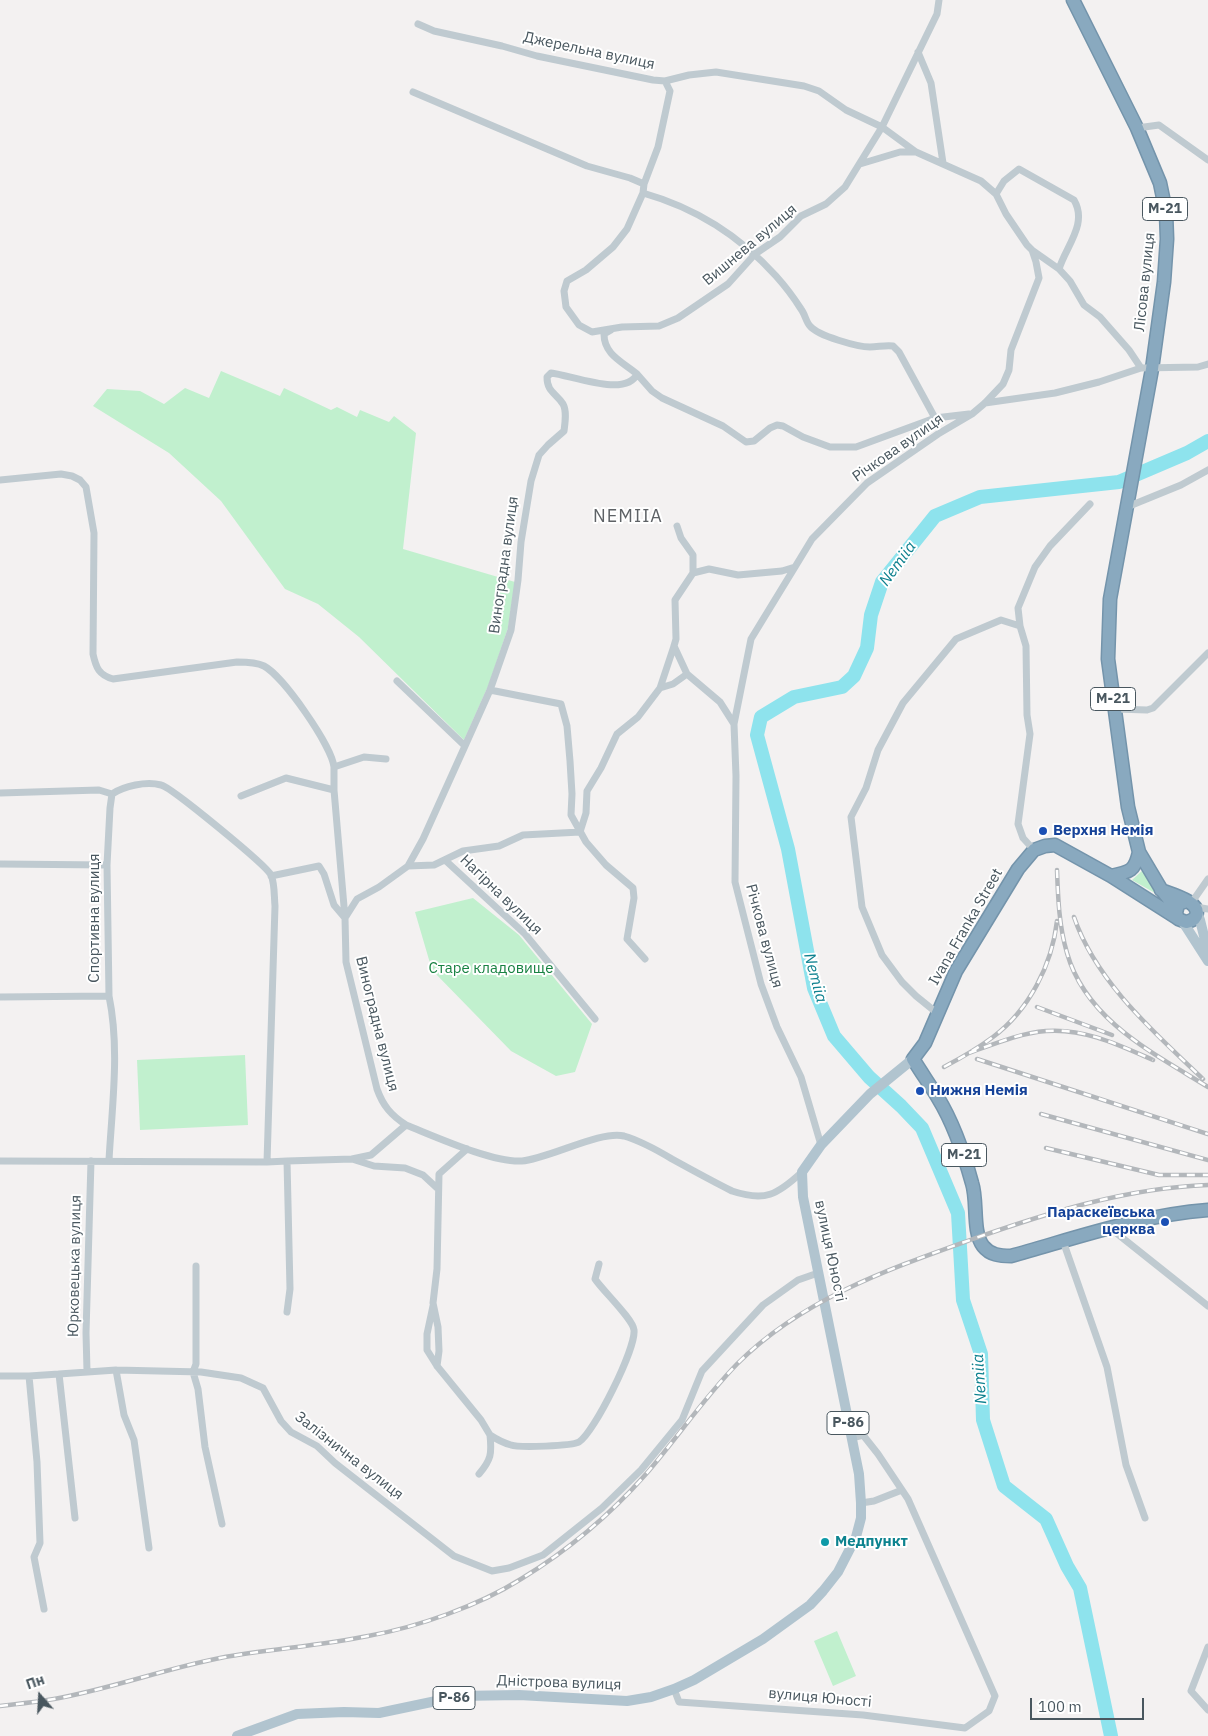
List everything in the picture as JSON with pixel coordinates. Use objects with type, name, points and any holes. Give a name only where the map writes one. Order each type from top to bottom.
[{"type":"highway","name":"Лісова вулиця","points":[[1072,0],[1137,128],[1160,183],[1166,212],[1167,238],[1164,282],[1146,368],[1139,437],[1127,507]]},
{"type":"highway","name":"М-21","points":[[1127,507],[1110,599],[1108,659],[1128,807],[1139,852],[1161,889],[1187,908]]},
{"type":"highway","points":[[1034,850],[1055,845],[1111,876],[1150,901],[1187,908]]},
{"type":"highway","name":"Ivana Franka Street","points":[[913,1059],[925,1043],[956,971],[1018,870],[1034,850]]},
{"type":"highway","points":[[1111,876],[1127,873],[1133,868],[1137,863],[1139,852]]},
{"type":"highway","points":[[1161,889],[1187,908]]},
{"type":"highway","points":[[1150,901],[1187,908]]},
{"type":"highway","name":"М-21","points":[[913,1059],[939,1099],[963,1154],[973,1186],[978,1234],[983,1246],[995,1255],[1011,1256],[1110,1228],[1208,1210]]},
{"type":"main road","points":[[1187,908],[1200,920],[1207,945]]},
{"type":"main road","points":[[1187,908],[1208,961]]},
{"type":"main road","name":"Ivana Franka Street","points":[[821,1145],[870,1094],[913,1059]]},
{"type":"main road","points":[[802,1172],[821,1145]]},
{"type":"main road","name":"вулиця Юності","points":[[674,1690],[763,1639],[816,1598],[838,1572],[848,1555],[858,1528],[862,1503],[859,1474],[803,1197],[802,1172]]},
{"type":"main road","name":"Дністрова вулиця","points":[[238,1736],[297,1714],[379,1713],[460,1696],[519,1695],[627,1701],[652,1697],[674,1690]]},
{"type":"street","name":"Вишнева вулиця","points":[[643,193],[627,229],[613,246],[586,270],[567,282],[564,291],[566,307],[579,325],[592,332],[622,327],[659,326],[678,318],[728,284],[755,254],[780,237],[801,216],[826,204],[845,187],[882,127],[938,14],[939,0]]},
{"type":"street","name":"Джерельна вулиця","points":[[418,24],[434,31],[537,56],[665,81],[689,75],[716,72],[804,86],[819,91],[846,110],[882,127],[916,152],[981,181],[996,194],[1026,246],[1059,269],[1070,280],[1084,305],[1100,317],[1146,368]]},
{"type":"street","points":[[918,52],[931,83],[942,163]]},
{"type":"street","points":[[665,81],[670,91],[658,147],[644,184],[643,193],[670,200],[712,221],[755,254],[776,276],[802,311],[810,326],[831,338],[869,347],[893,346],[899,352],[935,418]]},
{"type":"street","points":[[413,92],[587,166],[630,178],[644,184]]},
{"type":"street","points":[[1137,128],[1159,125],[1208,160]]},
{"type":"street","name":"Джерельна вулиця","points":[[860,164],[900,152],[916,152]]},
{"type":"street","points":[[996,194],[1004,181],[1019,169],[1074,200],[1079,208],[1078,228],[1062,258],[1059,269]]},
{"type":"street","name":"Джерельна вулиця","points":[[1011,350],[1039,278],[1032,250]]},
{"type":"street","points":[[611,329],[604,334],[604,344],[611,355],[637,374],[652,391],[662,398],[723,426],[746,442],[754,441],[776,425],[783,426],[830,447],[856,447],[874,442],[935,418],[972,414]]},
{"type":"street","name":"Річкова вулиця","points":[[821,1145],[801,1076],[777,1027],[761,984],[734,882],[736,776],[734,724],[751,639],[812,539],[867,483],[938,434],[972,414],[985,403],[1003,384],[1010,370],[1011,350]]},
{"type":"street","points":[[985,403],[1055,393],[1146,368],[1198,367],[1208,364]]},
{"type":"street","name":"Виноградна вулиця","points":[[345,918],[357,899],[379,887],[408,866],[423,839],[490,690],[511,630],[521,542],[531,481],[539,455],[564,431],[566,418],[564,404],[547,385],[547,377],[551,373],[580,380],[612,384],[628,383],[634,380],[637,374]]},
{"type":"street","points":[[1127,507],[1180,485],[1208,470]]},
{"type":"street","name":"Виноградна вулиця","points":[[0,480],[61,474],[80,480],[86,487],[94,533],[93,654],[97,670],[103,676],[113,679],[237,662],[262,665],[275,674],[320,732],[334,760],[334,790],[345,918],[346,962],[382,1104],[391,1114],[406,1125]]},
{"type":"street","points":[[1034,850],[1023,838],[1018,824],[1030,734],[1027,715],[1026,646],[1020,626],[1018,608],[1036,566],[1050,546],[1090,504]]},
{"type":"street","points":[[580,832],[586,813],[587,791],[601,768],[617,734],[638,717],[660,688],[674,646],[676,638],[675,600],[693,573],[693,556],[681,538],[677,526]]},
{"type":"street","points":[[693,573],[709,569],[738,575],[782,571],[795,567]]},
{"type":"street","points":[[938,1013],[902,982],[882,955],[862,907],[851,817],[866,788],[878,750],[903,703],[956,638],[1001,620],[1020,626]]},
{"type":"street","points":[[674,646],[687,674],[720,702],[734,724]]},
{"type":"street","points":[[1115,709],[1147,710],[1153,708],[1208,653]]},
{"type":"street","points":[[660,688],[673,684],[687,674]]},
{"type":"street","points":[[397,681],[465,746]]},
{"type":"street","points":[[490,690],[561,704],[567,726],[571,815],[586,842],[606,865],[633,888],[634,898],[627,939],[645,959]]},
{"type":"street","points":[[334,767],[364,758],[386,759]]},
{"type":"street","points":[[240,796],[286,778],[334,790]]},
{"type":"street","points":[[0,793],[98,790],[112,794],[119,790],[143,784],[162,785],[195,808],[261,864],[271,876],[275,906],[267,1162]]},
{"type":"street","name":"Спортивна вулиця","points":[[109,1160],[114,1042],[113,1016],[109,996],[107,865],[112,794]]},
{"type":"street","name":"Нагірна вулиця","points":[[408,866],[434,865],[463,851],[499,846],[523,835],[580,832]]},
{"type":"street","name":"Нагірна вулиця","points":[[445,860],[525,934],[595,1019]]},
{"type":"street","points":[[0,864],[107,865]]},
{"type":"street","points":[[271,876],[319,866],[324,874],[334,904],[345,918]]},
{"type":"street","points":[[1187,908],[1208,879]]},
{"type":"street","points":[[0,997],[109,996]]},
{"type":"street","points":[[0,1160],[267,1162],[352,1159],[371,1155],[406,1125],[467,1149],[506,1160],[522,1161],[598,1139],[623,1136],[646,1144],[732,1192],[747,1196],[764,1197],[787,1186],[802,1172]]},
{"type":"street","points":[[467,1149],[439,1174],[437,1270],[427,1334],[427,1350],[436,1366],[481,1420],[490,1436],[491,1450],[488,1463],[479,1474]]},
{"type":"street","points":[[352,1159],[374,1166],[405,1168],[423,1175],[438,1188]]},
{"type":"street","points":[[287,1160],[290,1289],[287,1312]]},
{"type":"street","name":"Юрковецька вулиця","points":[[87,1371],[86,1333],[91,1161]]},
{"type":"street","points":[[1110,1228],[1208,1306]]},
{"type":"street","points":[[1063,1241],[1107,1367],[1126,1465],[1145,1518]]},
{"type":"street","points":[[490,1436],[511,1446],[562,1446],[579,1442],[590,1432],[616,1383],[630,1352],[634,1336],[634,1328],[630,1320],[594,1279],[599,1264]]},
{"type":"street","points":[[196,1266],[196,1364],[193,1372],[198,1389],[205,1447],[222,1524]]},
{"type":"street","name":"Залізнична вулиця","points":[[0,1376],[116,1370],[193,1372],[241,1378],[263,1388],[281,1421],[291,1432],[317,1446],[335,1463],[454,1556],[492,1571],[509,1568],[543,1555],[602,1508],[641,1470],[682,1420],[702,1371],[763,1305],[798,1280],[818,1273]]},
{"type":"street","points":[[433,1303],[438,1327],[439,1351],[436,1366]]},
{"type":"street","points":[[116,1370],[124,1415],[134,1440],[149,1548]]},
{"type":"street","points":[[59,1374],[74,1518]]},
{"type":"street","points":[[29,1376],[37,1462],[40,1534],[40,1543],[34,1557],[44,1608]]},
{"type":"street","name":"вулиця Юності","points":[[674,1690],[678,1702],[863,1715],[965,1728],[989,1711],[995,1696],[908,1499],[863,1435],[852,1438]]},
{"type":"street","points":[[862,1503],[874,1501],[902,1490]]},
{"type":"street","points":[[1208,1647],[1191,1691],[1208,1710]]},
{"type":"green space","points":[[221,371],[280,396],[284,388],[331,410],[337,407],[357,417],[360,410],[389,422],[394,416],[416,433],[403,549],[515,582],[508,628],[489,684],[464,740],[359,637],[318,604],[285,589],[221,501],[169,453],[93,406],[107,389],[140,391],[164,404],[185,388],[209,398]]},
{"type":"green space","points":[[1143,870],[1162,897],[1132,880]]},
{"type":"green space","name":"Старе кладовище","points":[[473,898],[519,935],[592,1024],[575,1072],[556,1076],[511,1051],[432,970],[415,912]]},
{"type":"green space","points":[[245,1055],[248,1125],[140,1130],[137,1060]]},
{"type":"green space","points":[[837,1631],[856,1676],[833,1686],[814,1641]]},
{"type":"waterway","name":"Nemiia","points":[[1111,1736],[1080,1588],[1067,1566],[1046,1519],[1004,1486],[983,1420],[981,1354],[963,1300],[958,1213],[922,1128],[869,1077],[834,1036],[814,988],[788,849],[757,735],[761,717],[794,697],[842,687],[854,676],[867,648],[871,615],[882,582],[935,516],[980,497],[1119,482],[1187,453],[1208,441]]},
{"type":"railway","points":[[1057,870],[1059,912],[1064,943],[1076,977],[1089,997],[1105,1016],[1124,1032],[1165,1061],[1208,1087]]},
{"type":"railway","points":[[1074,917],[1084,941],[1112,985],[1147,1025],[1203,1079]]},
{"type":"railway","points":[[944,1067],[993,1037],[1006,1026],[1028,1000],[1037,985],[1050,954],[1057,921]]},
{"type":"railway","points":[[1037,1007],[1112,1035]]},
{"type":"railway","points":[[969,1053],[1027,1034],[1060,1031],[1074,1032],[1101,1039],[1153,1060]]},
{"type":"railway","points":[[977,1059],[1208,1134]]},
{"type":"railway","points":[[1041,1114],[1208,1160]]},
{"type":"railway","points":[[1046,1148],[1159,1175],[1208,1175]]},
{"type":"railway","points":[[0,1706],[75,1695],[220,1658],[387,1632],[467,1607],[504,1589],[555,1557],[603,1518],[646,1474],[713,1390],[737,1364],[789,1322],[817,1305],[846,1289],[907,1263],[1028,1220],[1087,1204],[1147,1191],[1208,1185]]},
{"type":"place","name":"Верхня Немія","points":[[1043,831]]},
{"type":"place","name":"Нижня Немія","points":[[920,1091]]},
{"type":"place","name":"Параскеївська церква","points":[[1165,1222]]},
{"type":"place","name":"Медпункт","points":[[825,1542]]},
{"type":"district","name":"NEMIIA","points":[[628,517]]}]
